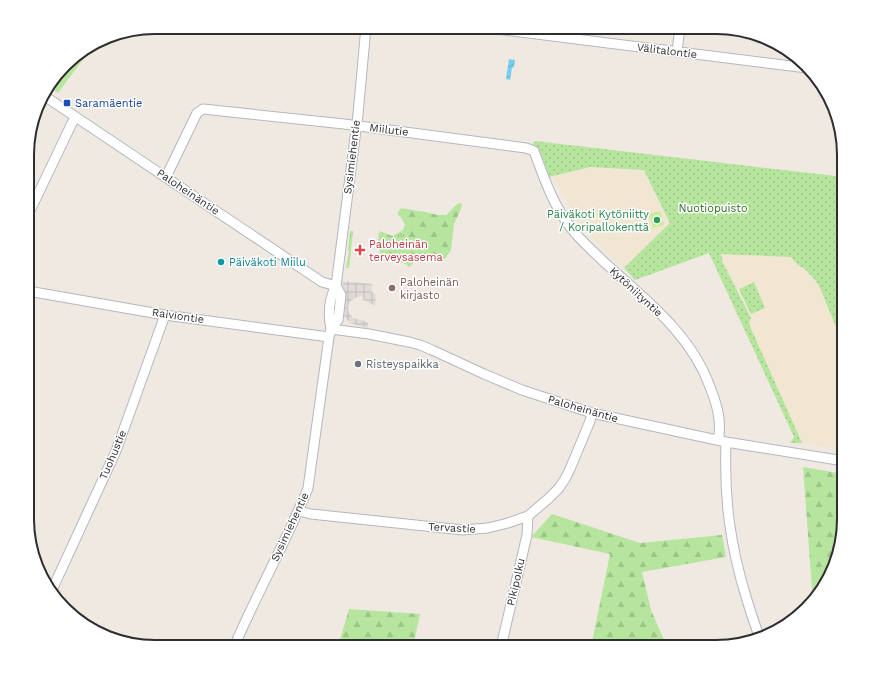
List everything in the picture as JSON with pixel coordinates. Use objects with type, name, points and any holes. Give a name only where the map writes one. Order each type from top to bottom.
[{"type":"street","name":"Sysimiehentie","points":[[237,640],[299,511],[310,480],[330,333],[329,319],[331,294],[336,286],[356,126],[365,34]]},
{"type":"street","name":"Välitalontie","points":[[535,34],[799,67]]},
{"type":"street","points":[[676,52],[679,34]]},
{"type":"street","name":"Paloheinäntie","points":[[48,98],[322,282],[336,286]]},
{"type":"street","name":"Miilutie","points":[[166,177],[197,113],[203,109],[356,126],[526,148],[534,152]]},
{"type":"street","points":[[34,203],[76,117]]},
{"type":"street","name":"Kytöniityntie","points":[[534,152],[548,190],[572,228],[594,252],[661,314],[692,351],[708,380],[717,407],[726,465],[727,505],[735,559],[758,633]]},
{"type":"street","name":"Raiviontie","points":[[34,292],[165,315],[330,333]]},
{"type":"street","name":"Tuohustie","points":[[54,586],[116,451],[165,315]]},
{"type":"street","name":"Paloheinäntie","points":[[330,333],[369,334],[420,345],[522,390],[592,413],[722,441],[837,460]]},
{"type":"street","name":"Tervastie","points":[[299,511],[311,514],[463,530],[488,528],[508,523],[528,516],[559,488],[570,469],[592,413]]},
{"type":"street","name":"Pikipolku","points":[[503,640],[527,534],[528,516]]},
{"type":"shaded area","points":[[590,167],[644,170],[670,223],[624,268],[580,224],[553,176]]},
{"type":"shaded area","points":[[721,254],[791,257],[816,281],[837,330],[837,450],[802,443],[749,324],[751,318],[723,263]]},
{"type":"shaded area","points":[[343,281],[372,284],[371,291],[376,295],[375,306],[362,299],[363,297],[361,295],[349,303],[348,308],[349,313],[353,318],[368,322],[368,328],[350,323],[344,316]]},
{"type":"green space","points":[[85,56],[58,93],[54,90],[59,81],[69,69]]},
{"type":"green space","name":"Nuotiopuisto","points":[[535,141],[837,176],[837,330],[816,281],[791,257],[721,254],[723,263],[751,318],[749,324],[802,443],[790,443],[794,437],[709,253],[635,280],[624,268],[670,223],[644,170],[590,167],[549,177],[540,151],[533,144]]},
{"type":"green space","points":[[462,203],[461,209],[454,224],[451,250],[442,263],[431,257],[404,234],[403,230],[405,225],[401,217],[397,214],[401,208],[438,215],[446,215],[457,204]]},
{"type":"green space","name":"Päiväkoti Kytöniitty / Koripallokenttä","points":[[660,211],[664,225],[653,228],[649,214]]},
{"type":"green space","points":[[403,230],[404,234],[435,260],[432,263],[418,254],[418,252],[408,248],[402,241],[393,236]]},
{"type":"green space","points":[[350,231],[353,231],[349,268],[346,268],[349,251]]},
{"type":"green space","points":[[380,231],[397,238],[408,248],[418,252],[417,258],[411,266],[409,267],[406,264],[386,257],[380,253],[378,236]]},
{"type":"green space","points":[[754,282],[765,308],[751,314],[739,289]]},
{"type":"green space","points":[[803,467],[837,473],[837,527],[835,542],[828,565],[812,592]]},
{"type":"green space","points":[[552,514],[640,543],[722,535],[726,557],[642,572],[651,610],[664,640],[592,640],[610,554],[531,537]]},
{"type":"green space","points":[[349,609],[420,614],[414,640],[340,640]]},
{"type":"water","points":[[509,59],[515,60],[510,80],[506,79]]},
{"type":"place","name":"Saramäentie","points":[[67,103]]},
{"type":"place","name":"Päiväkoti Kytöniitty / Koripallokenttä","points":[[657,220]]},
{"type":"place","name":"Paloheinän terveysasema","points":[[360,250]]},
{"type":"place","name":"Päiväkoti Miilu","points":[[221,262]]},
{"type":"place","name":"Paloheinän kirjasto","points":[[392,288]]},
{"type":"place","name":"Risteyspaikka","points":[[358,364]]}]
